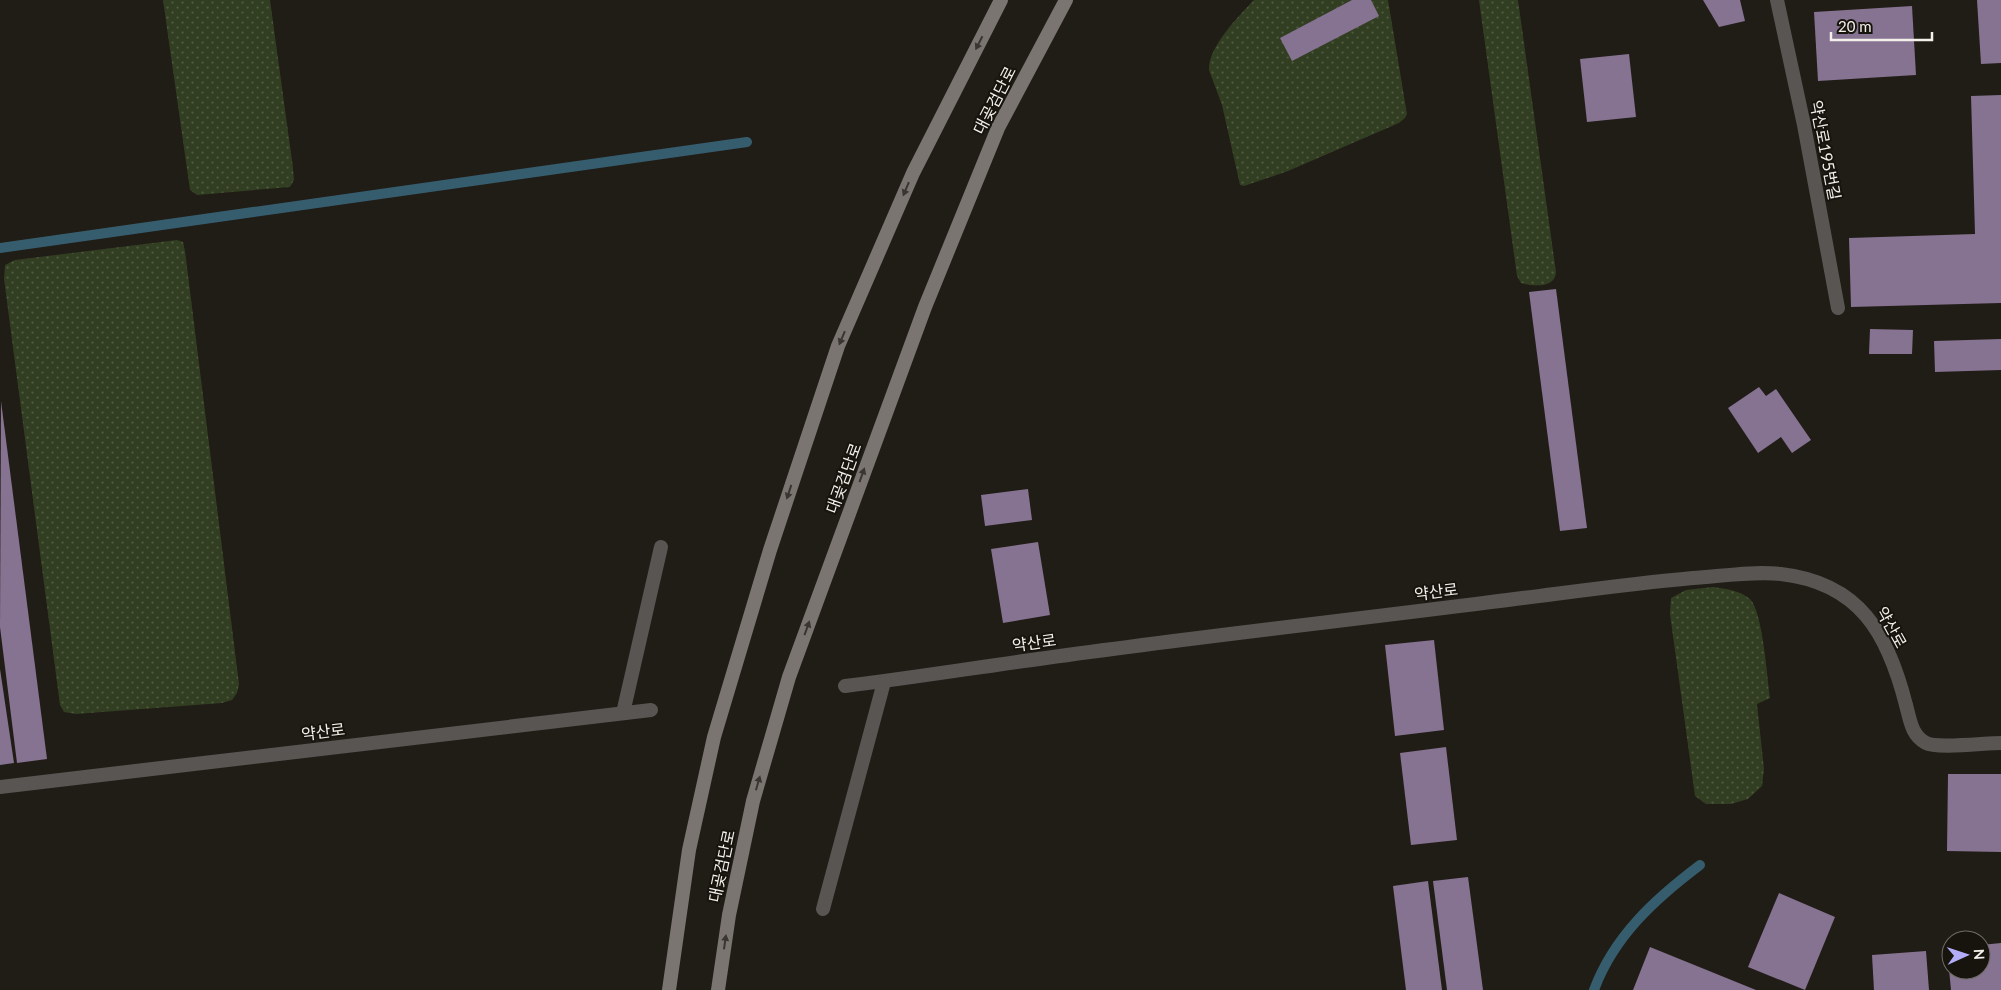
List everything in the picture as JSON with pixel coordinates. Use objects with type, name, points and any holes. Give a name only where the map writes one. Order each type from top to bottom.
[{"type":"main road","name":"대곶검단로","points":[[669,990],[689,850],[714,737],[770,550],[813,420],[838,346],[912,173],[1001,0]]},
{"type":"main road","name":"대곶검단로","points":[[718,990],[729,915],[752,800],[789,677],[925,307],[994,137],[1066,0]]},
{"type":"lane","name":"약산로195번길","points":[[1778,0],[1804,125],[1838,308]]},
{"type":"lane","points":[[623,713],[661,547]]},
{"type":"lane","name":"약산로","points":[[845,686],[1047,658],[1649,582],[1753,573],[1782,574],[1824,585],[1843,594],[1862,609],[1874,624],[1883,642],[1906,705],[1910,724],[1917,736],[1926,743],[1937,746],[2001,743]]},
{"type":"lane","points":[[823,909],[884,682]]},
{"type":"lane","name":"약산로","points":[[0,787],[651,710]]},
{"type":"green space","points":[[163,0],[270,0],[293,168],[294,180],[290,187],[197,195],[190,190]]},
{"type":"green space","points":[[1254,0],[1388,0],[1407,114],[1405,118],[1399,123],[1288,171],[1244,186],[1240,185],[1222,105],[1209,70],[1213,52],[1219,42],[1232,24]]},
{"type":"green space","points":[[1479,0],[1518,0],[1556,272],[1555,277],[1548,284],[1531,285],[1521,283],[1517,276]]},
{"type":"green space","points":[[177,240],[183,242],[185,251],[239,684],[237,693],[232,700],[222,703],[76,714],[64,712],[60,705],[4,279],[5,265],[15,260]]},
{"type":"green space","points":[[1713,587],[1732,590],[1741,594],[1750,599],[1754,606],[1761,631],[1770,698],[1757,704],[1764,769],[1762,786],[1748,799],[1731,804],[1706,804],[1695,796],[1670,614],[1671,598],[1686,590]]},
{"type":"building","points":[[1352,0],[1371,0],[1379,16],[1292,61],[1280,38]]},
{"type":"building","points":[[1703,0],[1740,0],[1745,21],[1719,27]]},
{"type":"building","points":[[1977,0],[2001,0],[2001,63],[1981,64]]},
{"type":"building","points":[[1912,6],[1916,75],[1818,81],[1814,12]]},
{"type":"building","points":[[1629,54],[1636,117],[1587,122],[1580,59]]},
{"type":"building","points":[[2001,95],[2001,303],[1851,307],[1849,238],[1975,234],[1971,96]]},
{"type":"building","points":[[1556,289],[1587,528],[1560,531],[1529,292]]},
{"type":"building","points":[[1870,329],[1913,330],[1912,354],[1869,354]]},
{"type":"building","points":[[2001,339],[2001,370],[1935,372],[1934,341]]},
{"type":"building","points":[[1759,387],[1766,396],[1776,389],[1811,440],[1792,453],[1781,437],[1758,453],[1728,408]]},
{"type":"building","points":[[1,401],[47,759],[17,763],[0,627]]},
{"type":"building","points":[[1028,489],[1032,520],[985,526],[981,495]]},
{"type":"building","points":[[1038,542],[1050,615],[1003,623],[991,549]]},
{"type":"building","points":[[1434,640],[1444,730],[1395,736],[1385,645]]},
{"type":"building","points":[[0,669],[14,763],[0,765]]},
{"type":"building","points":[[1446,747],[1457,840],[1411,845],[1400,753]]},
{"type":"building","points":[[1948,774],[2001,774],[2001,852],[1947,851]]},
{"type":"building","points":[[1468,877],[1483,990],[1447,990],[1433,881]]},
{"type":"building","points":[[1428,881],[1442,990],[1406,990],[1393,886]]},
{"type":"building","points":[[1779,893],[1835,917],[1805,990],[1748,967]]},
{"type":"building","points":[[2001,943],[2001,990],[1951,990],[1950,980],[1991,980],[1991,944]]},
{"type":"building","points":[[1650,947],[1756,990],[1633,990]]},
{"type":"building","points":[[1926,951],[1929,990],[1874,990],[1872,955]]},
{"type":"waterway","points":[[0,248],[747,142]]},
{"type":"waterway","points":[[1594,990],[1602,971],[1624,936],[1652,905],[1700,865]]}]
